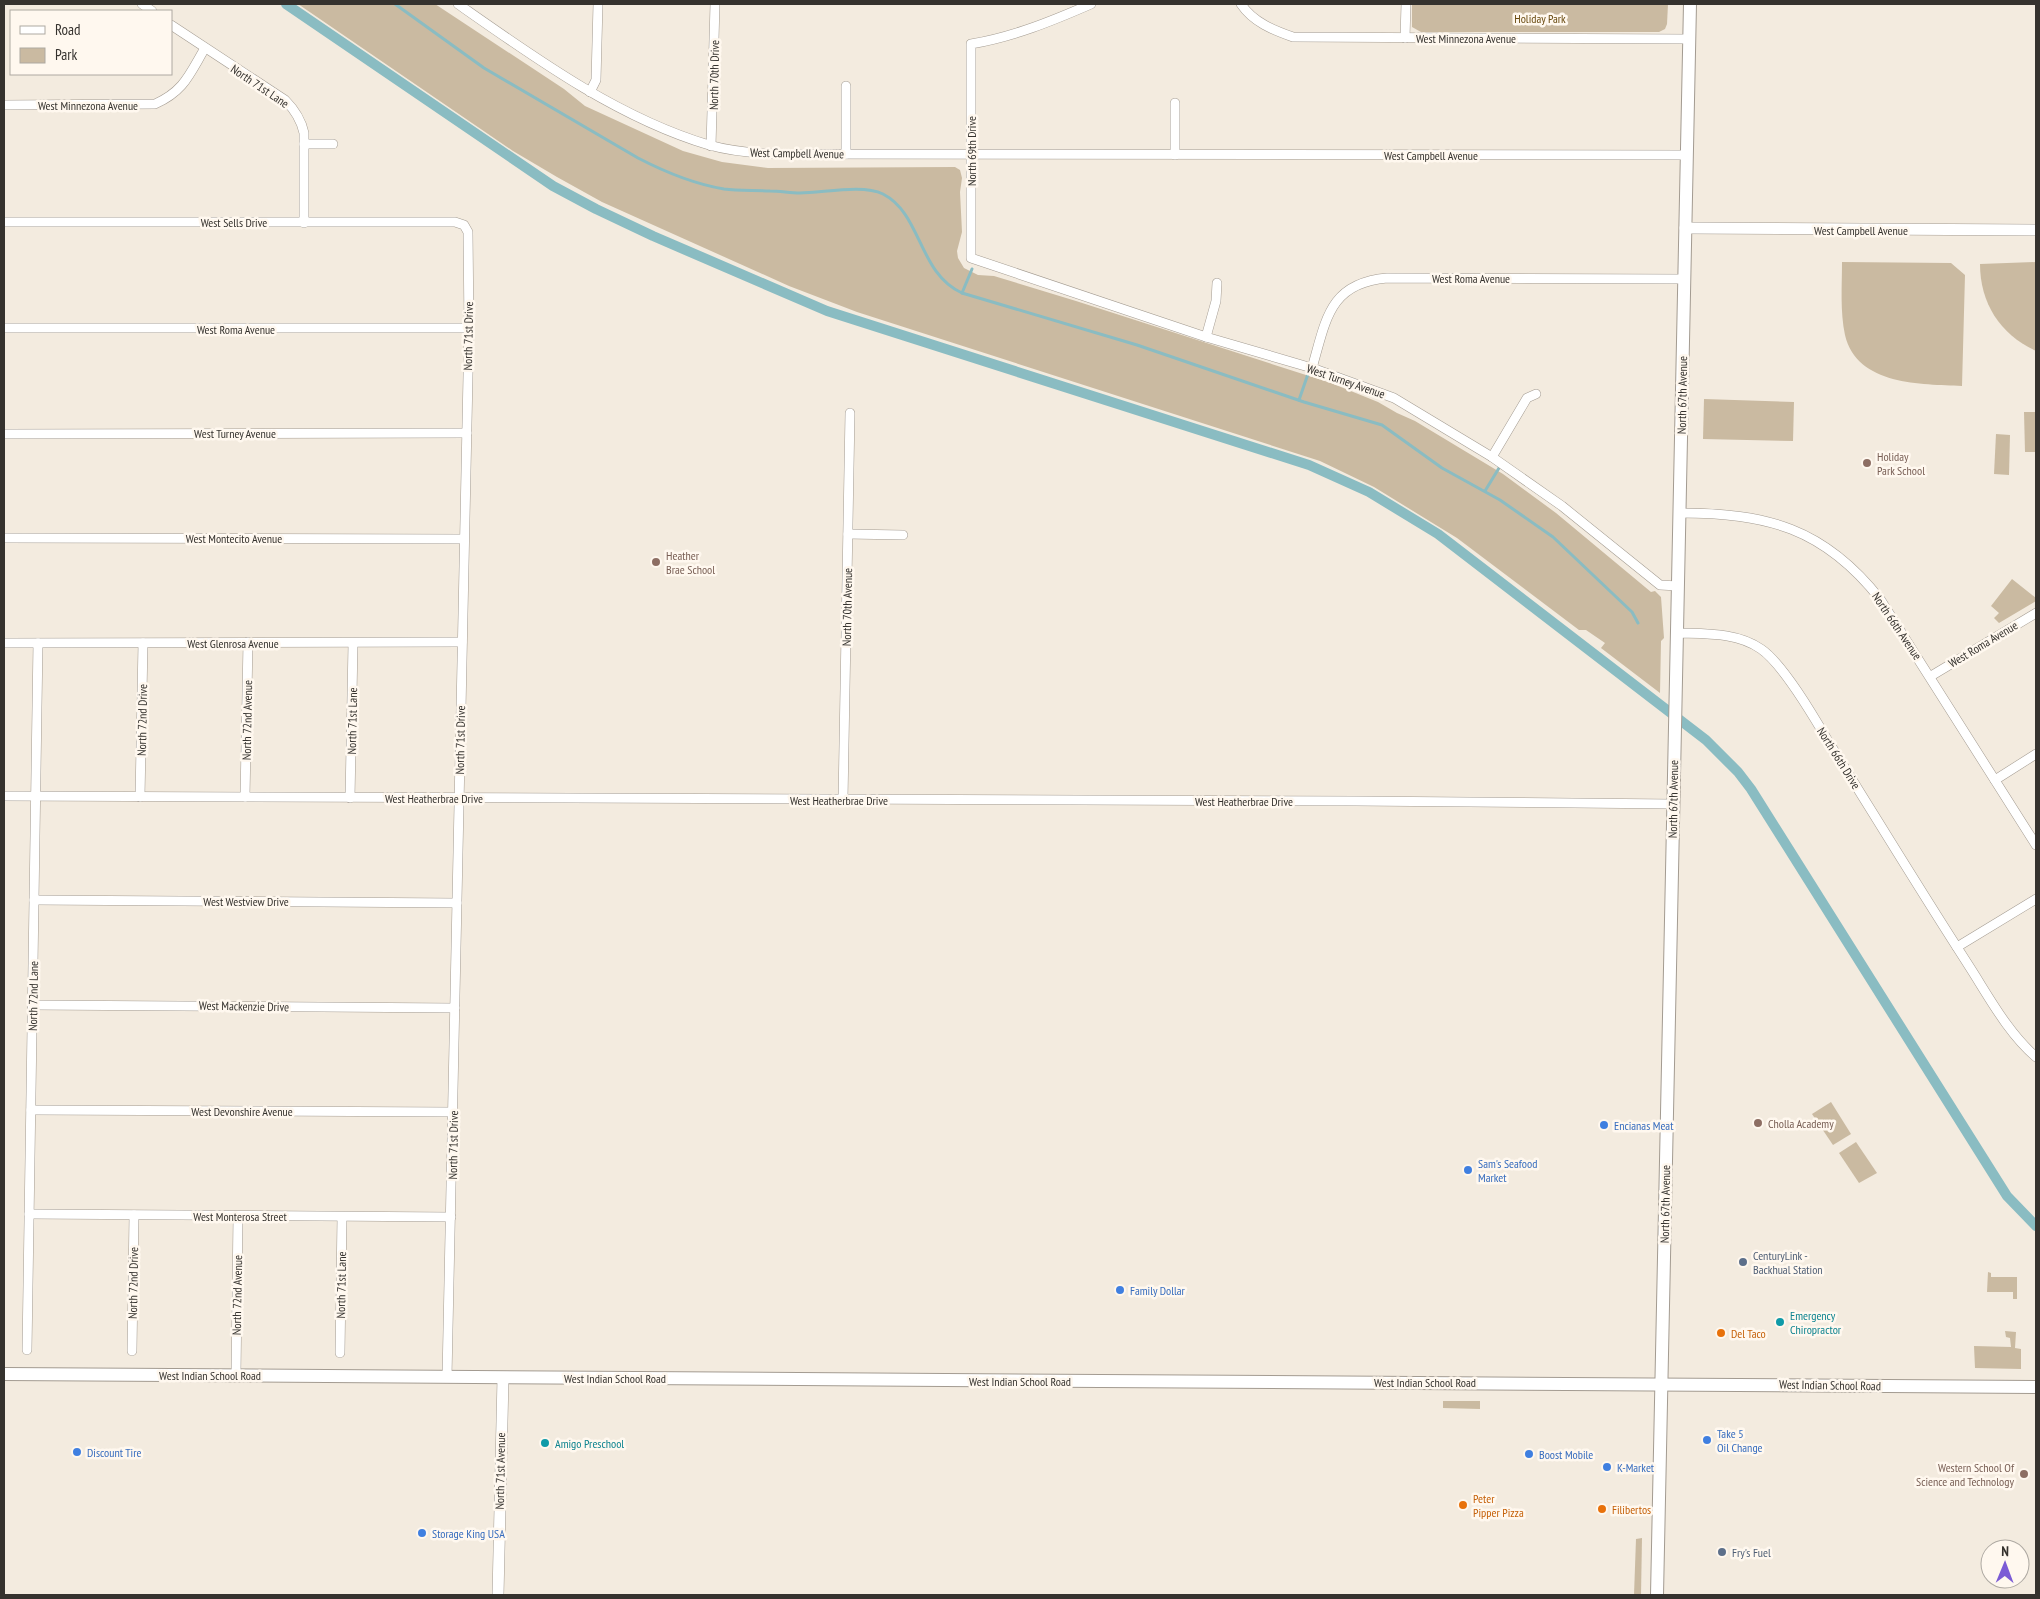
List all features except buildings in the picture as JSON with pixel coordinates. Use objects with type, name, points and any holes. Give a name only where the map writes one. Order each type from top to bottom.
[{"type":"main road","name":"North 67th Avenue","points":[[1657,1595],[1690,4]]},
{"type":"main road","name":"West Indian School Road","points":[[4,1374],[1080,1382],[2036,1386]]},
{"type":"street","name":"West Campbell Avenue","points":[[458,4],[525,51],[590,92],[684,136],[711,146],[749,153],[971,155],[1687,155]]},
{"type":"street","points":[[590,92],[596,80],[598,4]]},
{"type":"street","name":"North 70th Drive","points":[[711,146],[715,4]]},
{"type":"street","name":"North 69th Drive","points":[[971,258],[971,44],[989,41],[1040,26],[1091,4]]},
{"type":"street","name":"West Minnezona Avenue","points":[[1241,4],[1248,14],[1272,30],[1293,37],[1689,39]]},
{"type":"street","points":[[1405,38],[1406,4]]},
{"type":"street","name":"North 71st Lane","points":[[172,26],[285,100],[295,110],[301,120],[304,144],[304,222]]},
{"type":"street","name":"West Minnezona Avenue","points":[[4,105],[142,106],[154,104],[170,97],[182,87],[205,48]]},
{"type":"street","points":[[846,86],[846,154]]},
{"type":"street","points":[[1175,103],[1175,154]]},
{"type":"street","points":[[304,144],[334,144]]},
{"type":"street","name":"West Sells Drive","points":[[4,222],[455,222],[464,225]]},
{"type":"street","name":"North 71st Drive","points":[[447,1377],[469,328],[469,240],[468,232],[464,225]]},
{"type":"street","name":"West Campbell Avenue","points":[[1686,228],[2036,230]]},
{"type":"street","name":"West Turney Avenue","points":[[971,258],[1206,337],[1312,368],[1394,398],[1492,457],[1562,506],[1660,585],[1678,586]]},
{"type":"street","name":"West Roma Avenue","points":[[1312,368],[1332,307],[1344,292],[1364,281],[1387,278],[1684,279]]},
{"type":"street","points":[[1206,337],[1216,301],[1217,283]]},
{"type":"street","name":"West Roma Avenue","points":[[4,328],[469,328]]},
{"type":"street","points":[[1492,457],[1527,398],[1536,394]]},
{"type":"street","name":"North 70th Avenue","points":[[843,800],[850,414]]},
{"type":"street","name":"West Turney Avenue","points":[[4,434],[467,433]]},
{"type":"street","name":"North 66th Avenue","points":[[1679,513],[1744,516],[1790,528],[1822,544],[1852,566],[1880,599],[1931,676],[2036,845]]},
{"type":"street","points":[[848,534],[902,535]]},
{"type":"street","name":"West Montecito Avenue","points":[[4,538],[464,539]]},
{"type":"street","name":"West Roma Avenue","points":[[1931,676],[2036,613]]},
{"type":"street","name":"North 66th Drive","points":[[1677,633],[1737,638],[1763,650],[1775,662],[1816,721],[1957,947]]},
{"type":"street","name":"West Glenrosa Avenue","points":[[4,643],[248,642],[353,644],[462,642]]},
{"type":"street","name":"North 72nd Avenue","points":[[245,798],[248,642]]},
{"type":"street","name":"North 72nd Lane","points":[[27,1350],[38,643]]},
{"type":"street","name":"North 72nd Drive","points":[[140,797],[143,643]]},
{"type":"street","name":"North 71st Lane","points":[[350,798],[353,644]]},
{"type":"street","points":[[1996,780],[2036,754]]},
{"type":"street","name":"West Heatherbrae Drive","points":[[4,796],[1673,804]]},
{"type":"street","points":[[2036,899],[1957,947],[2024,1047],[2036,1057]]},
{"type":"street","name":"West Westview Drive","points":[[34,900],[457,903]]},
{"type":"street","name":"West Mackenzie Drive","points":[[32,1005],[455,1008]]},
{"type":"street","name":"West Devonshire Avenue","points":[[31,1110],[453,1112]]},
{"type":"street","name":"West Monterosa Street","points":[[29,1214],[451,1218]]},
{"type":"street","name":"North 72nd Drive","points":[[132,1351],[134,1215]]},
{"type":"street","name":"North 72nd Avenue","points":[[236,1375],[238,1216]]},
{"type":"street","name":"North 71st Lane","points":[[340,1354],[342,1217]]},
{"type":"street","name":"North 71st Avenue","points":[[498,1595],[503,1378]]},
{"type":"green space","points":[[298,4],[435,4],[564,89],[585,106],[683,151],[722,162],[768,168],[955,167],[960,170],[962,178],[960,192],[962,232],[957,251],[958,258],[964,268],[978,275],[994,276],[1076,301],[1331,383],[1378,402],[1415,421],[1503,474],[1556,513],[1651,592],[1655,591],[1661,597],[1664,638],[1661,641],[1660,693],[1601,648],[1605,643],[1586,630],[1579,630],[1457,538],[1374,487],[1320,461],[857,312],[789,286],[602,202],[557,177],[513,151]]},
{"type":"green space","name":"Holiday Park","points":[[1412,4],[1668,4],[1667,24],[1665,29],[1659,32],[1421,32],[1412,27]]},
{"type":"green space","points":[[1842,262],[1951,263],[1965,275],[1962,386],[1893,379],[1877,373],[1863,364],[1852,352],[1843,326]]},
{"type":"green space","points":[[2036,262],[2036,351],[2012,336],[1995,316],[1988,305],[1984,292],[1980,264]]},
{"type":"green space","points":[[1704,399],[1794,402],[1793,441],[1703,439]]},
{"type":"green space","points":[[2024,412],[2036,412],[2036,452],[2025,452]]},
{"type":"green space","points":[[1996,434],[2010,435],[2009,475],[1994,474]]},
{"type":"green space","points":[[2012,579],[2036,598],[2036,601],[1999,623],[1994,618],[1999,613],[1991,606]]},
{"type":"green space","points":[[1831,1102],[1851,1134],[1833,1145],[1812,1114]]},
{"type":"green space","points":[[1856,1142],[1877,1173],[1859,1183],[1839,1153]]},
{"type":"green space","points":[[1988,1272],[1991,1273],[1991,1277],[2017,1277],[2017,1299],[2013,1299],[2013,1292],[1987,1292]]},
{"type":"green space","points":[[2005,1331],[2016,1332],[2015,1348],[2021,1349],[2021,1369],[1975,1368],[1974,1346],[2011,1347],[2010,1338],[2006,1337]]},
{"type":"green space","points":[[1443,1401],[1480,1401],[1480,1409],[1443,1408]]},
{"type":"green space","points":[[1642,1538],[1641,1595],[1634,1595],[1636,1539]]},
{"type":"waterway","points":[[286,4],[553,186],[653,236],[827,311],[1309,465],[1369,492],[1438,534],[1706,740],[1738,772],[1751,789],[2007,1196],[2036,1226]]},
{"type":"waterway","points":[[395,4],[484,68],[638,158],[669,173],[691,181],[730,190],[800,193],[854,189],[883,194],[896,203],[906,215],[937,272],[948,284],[962,293],[1137,345],[1304,402],[1382,425],[1442,468],[1500,500],[1553,537],[1632,612],[1638,623]]},
{"type":"waterway","points":[[962,293],[972,269]]},
{"type":"waterway","points":[[1299,400],[1308,374]]},
{"type":"waterway","points":[[1485,491],[1499,468]]},
{"type":"place","name":"Holiday Park School","points":[[1867,463]]},
{"type":"place","name":"Heather Brae School","points":[[656,562]]},
{"type":"place","name":"Cholla Academy","points":[[1758,1123]]},
{"type":"place","name":"Encianas Meat","points":[[1604,1125]]},
{"type":"place","name":"Sam's Seafood Market","points":[[1468,1170]]},
{"type":"place","name":"CenturyLink - Backhual Station","points":[[1743,1262]]},
{"type":"place","name":"Family Dollar","points":[[1120,1290]]},
{"type":"place","name":"Emergency Chiropractor","points":[[1780,1322]]},
{"type":"place","name":"Del Taco","points":[[1721,1333]]},
{"type":"place","name":"Take 5 Oil Change","points":[[1707,1440]]},
{"type":"place","name":"Amigo Preschool","points":[[545,1443]]},
{"type":"place","name":"Discount Tire","points":[[77,1452]]},
{"type":"place","name":"Boost Mobile","points":[[1529,1454]]},
{"type":"place","name":"K-Market","points":[[1607,1467]]},
{"type":"place","name":"Western School Of Science and Technology","points":[[2024,1474]]},
{"type":"place","name":"Peter Pipper Pizza","points":[[1463,1505]]},
{"type":"place","name":"Filibertos","points":[[1602,1509]]},
{"type":"place","name":"Storage King USA","points":[[422,1533]]},
{"type":"place","name":"Fry's Fuel","points":[[1722,1552]]}]
